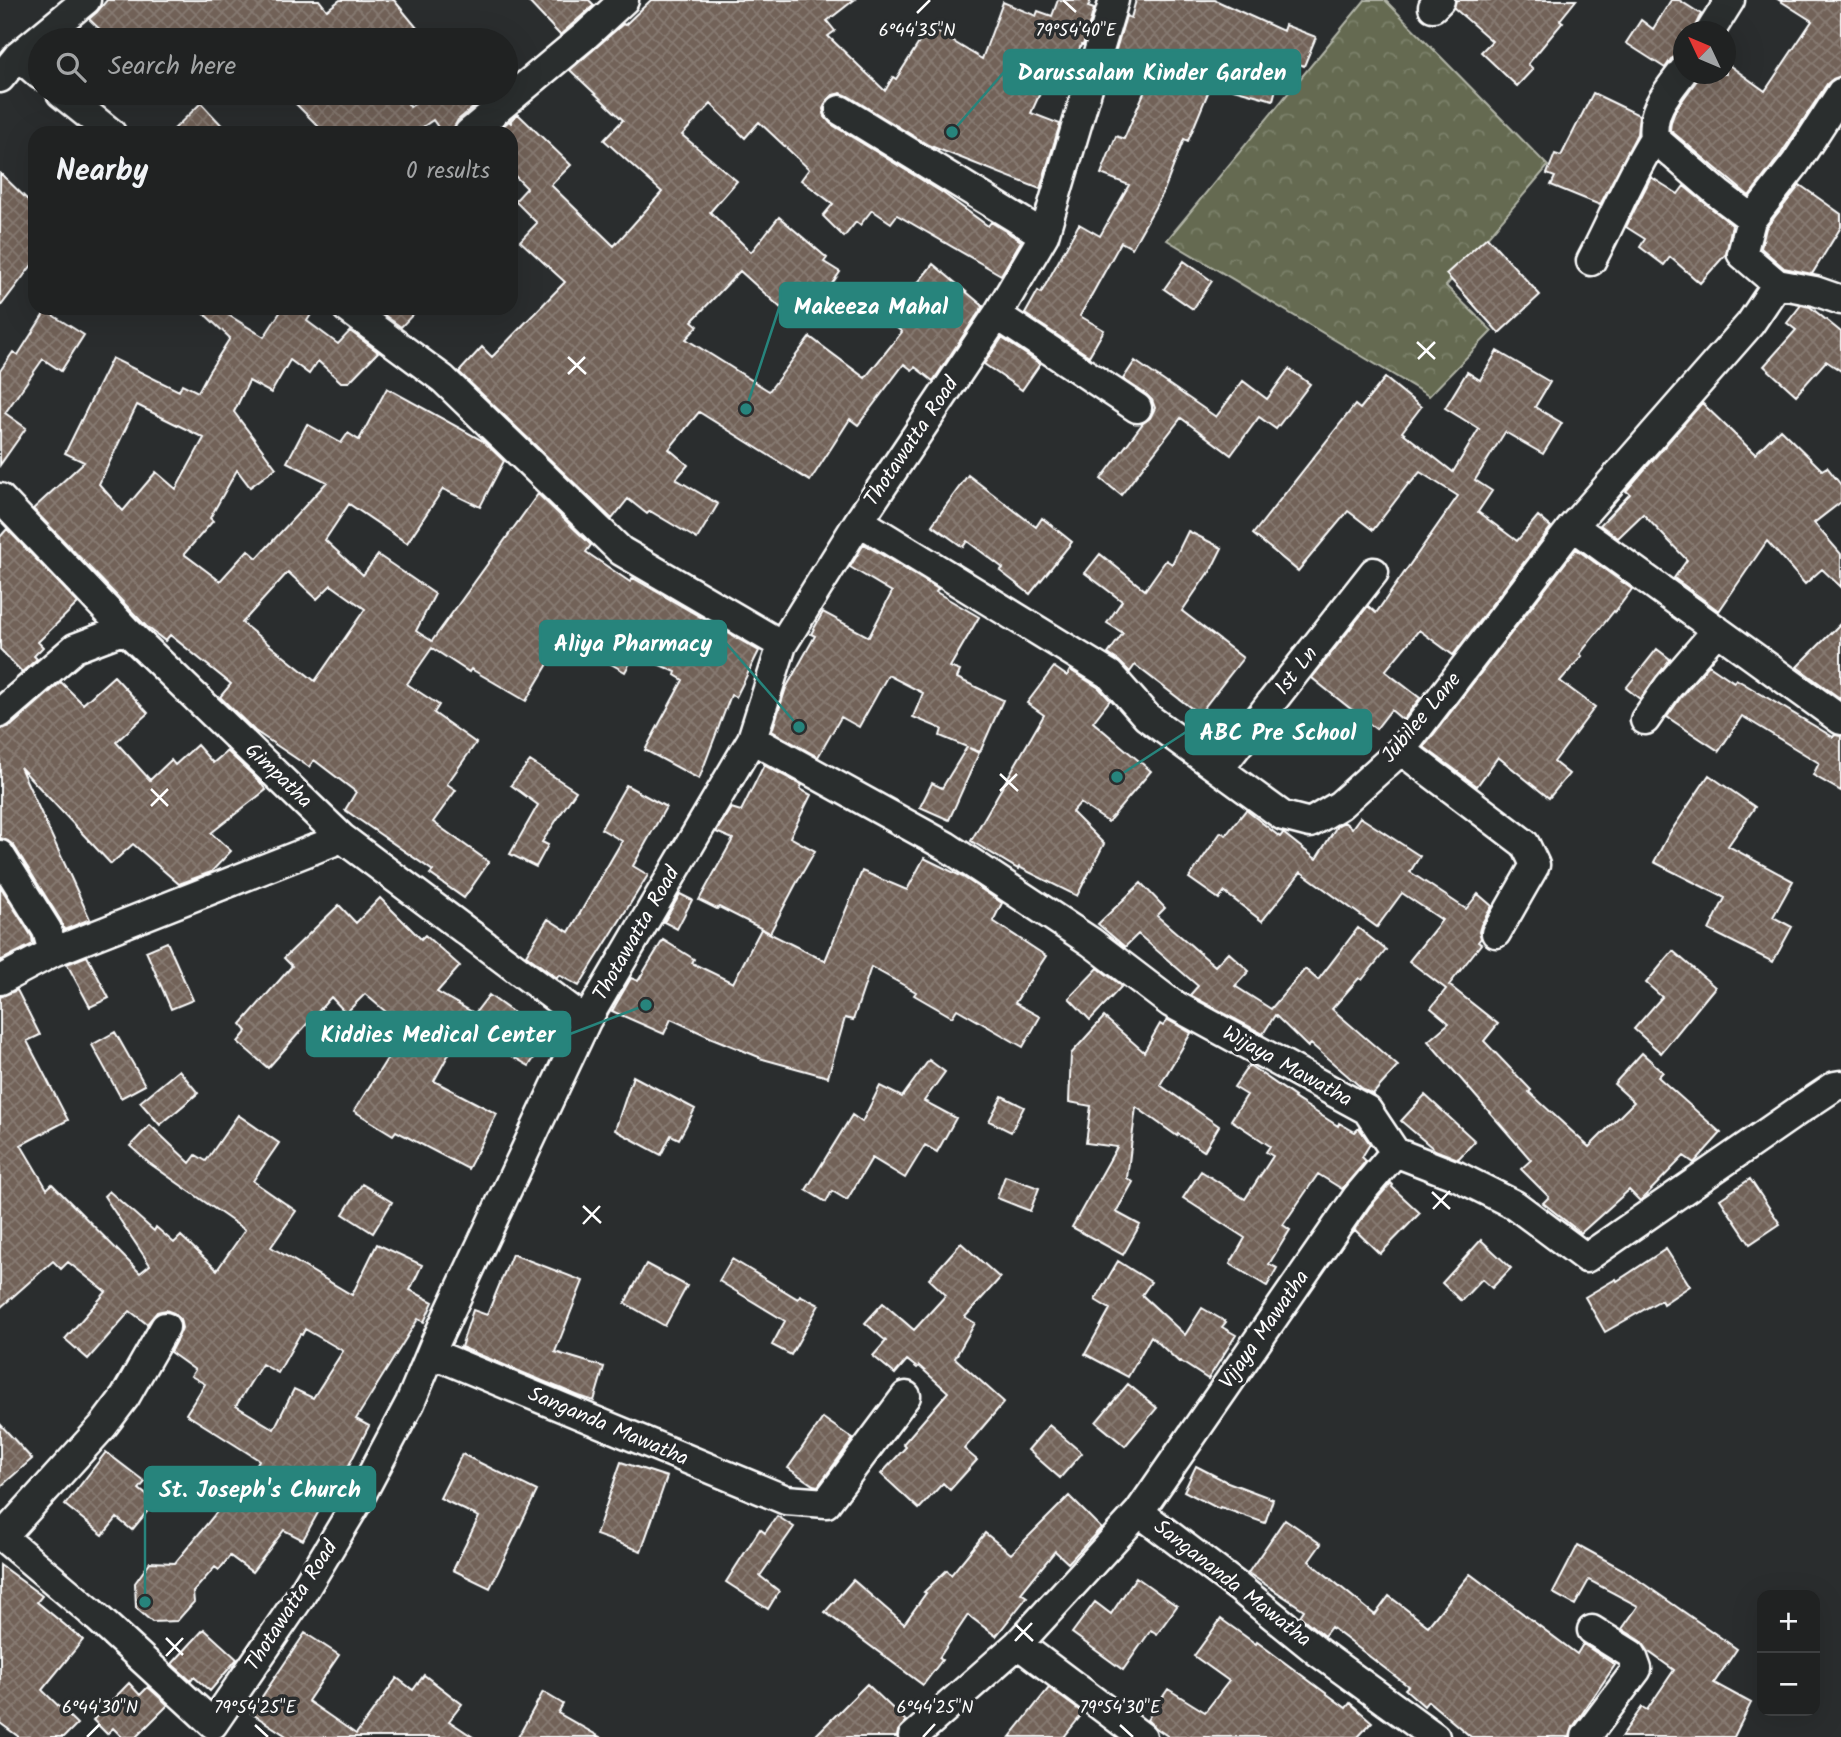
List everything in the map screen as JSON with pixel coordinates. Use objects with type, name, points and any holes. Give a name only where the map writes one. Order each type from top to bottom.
[{"type":"street","points":[[53,28],[86,0]]},
{"type":"street","name":"Thotawatta Road","points":[[1,1536],[90,1611],[221,1731],[359,1499],[410,1403],[586,1021],[752,739],[782,645],[859,521],[998,315],[1044,234],[1114,0]]},
{"type":"street","points":[[1717,21],[1730,0]]},
{"type":"street","points":[[518,92],[585,36],[616,3]]},
{"type":"street","points":[[0,78],[28,49]]},
{"type":"street","points":[[18,57],[28,65]]},
{"type":"street","points":[[1591,261],[1630,178],[1654,138],[1653,127],[1658,105],[1674,84]]},
{"type":"street","points":[[1841,93],[1795,164],[1752,219],[1742,254],[1777,284],[1815,291],[1841,300]]},
{"type":"street","points":[[76,105],[102,126]]},
{"type":"street","points":[[477,126],[502,105]]},
{"type":"street","points":[[840,110],[1044,234]]},
{"type":"street","points":[[1654,138],[1752,219]]},
{"type":"street","name":"Jubilee Lane","points":[[859,521],[1110,675],[1147,717],[1283,816],[1310,823],[1340,805],[1401,750],[1573,526],[1750,324],[1777,284]]},
{"type":"street","points":[[356,315],[443,379],[621,551],[782,645]]},
{"type":"street","points":[[998,315],[1137,408]]},
{"type":"street","name":"Gimpatha","points":[[0,498],[125,629],[342,838],[586,1021]]},
{"type":"street","points":[[1573,526],[1841,720]]},
{"type":"street","name":"1st Ln","points":[[1219,769],[1374,572]]},
{"type":"street","points":[[0,713],[75,648],[125,629]]},
{"type":"street","points":[[1644,720],[1668,687],[1717,630]]},
{"type":"street","name":"Wijaya Mawatha","points":[[752,739],[946,846],[1091,942],[1171,1003],[1367,1110],[1395,1152]]},
{"type":"street","points":[[1401,750],[1525,844],[1535,865],[1496,933]]},
{"type":"street","points":[[0,980],[52,952],[342,838]]},
{"type":"street","points":[[0,855],[47,930],[52,952]]},
{"type":"street","points":[[1395,1152],[1457,1176],[1515,1205],[1586,1258],[1802,1108],[1835,1086],[1841,1085]]},
{"type":"street","name":"Vijaya Mawatha","points":[[1139,1512],[1357,1197],[1395,1152]]},
{"type":"street","points":[[1,1536],[103,1426],[125,1397],[165,1327]]},
{"type":"street","name":"Sanganda Mawatha","points":[[431,1353],[786,1500],[826,1503],[905,1396]]},
{"type":"street","name":"Sangananda Mawatha","points":[[913,1737],[1017,1644],[1139,1512],[1238,1587],[1318,1653],[1435,1737]]},
{"type":"street","points":[[1586,1737],[1637,1669],[1632,1655],[1592,1630]]},
{"type":"street","points":[[1017,1644],[1142,1737]]},
{"type":"green space","points":[[1365,0],[1385,0],[1548,166],[1446,286],[1492,331],[1429,396],[1167,240]]},
{"type":"building","points":[[107,0],[319,0],[327,10],[340,0],[394,0],[417,28],[98,28],[89,19]]},
{"type":"building","points":[[527,0],[589,0],[594,5],[560,35]]},
{"type":"building","points":[[651,0],[854,0],[827,21],[835,31],[828,36],[885,91],[893,77],[896,79],[929,27],[982,59],[1003,2],[1036,16],[1038,11],[1052,16],[1058,0],[1091,0],[1088,7],[1094,9],[1083,45],[1074,62],[1057,56],[1031,113],[1060,124],[1040,189],[928,145],[841,93],[833,95],[823,109],[831,124],[943,193],[988,226],[991,222],[1021,241],[1001,275],[897,215],[891,223],[872,210],[860,225],[856,222],[844,237],[823,216],[833,204],[801,180],[809,169],[759,122],[745,138],[711,104],[682,135],[737,181],[710,212],[751,252],[779,217],[827,258],[824,262],[840,272],[804,324],[783,310],[740,271],[692,321],[698,326],[686,339],[769,391],[810,337],[865,378],[902,332],[896,327],[904,317],[896,310],[933,264],[983,306],[933,381],[915,367],[912,370],[904,364],[858,425],[850,419],[810,481],[699,412],[669,449],[688,465],[676,479],[718,504],[697,539],[650,511],[647,514],[628,499],[612,519],[459,372],[482,347],[492,357],[565,282],[520,241],[537,223],[518,204],[518,198],[527,188],[518,179],[518,126],[503,126],[509,121],[511,123],[518,114],[571,165],[551,185],[614,246],[662,192],[604,140],[623,120],[570,70]]},
{"type":"building","points":[[1136,0],[1215,0],[1283,31],[1285,25],[1316,37],[1304,66],[1284,58],[1273,100],[1212,83],[1188,141],[1184,139],[1163,193],[1132,248],[1121,242],[1080,316],[1104,330],[1089,356],[1025,314],[1038,291],[1041,293],[1079,224],[1100,236],[1129,185],[1101,174],[1116,136],[1124,139],[1157,63],[1115,53],[1126,16],[1131,18]]},
{"type":"building","points":[[1456,0],[1576,0],[1560,20],[1563,22],[1528,64],[1533,69],[1517,86],[1481,52],[1492,41],[1454,8]]},
{"type":"building","points":[[1671,0],[1679,0],[1701,14],[1698,21],[1673,21],[1673,58],[1665,68],[1626,43],[1641,20],[1653,29]]},
{"type":"building","points":[[1779,0],[1841,0],[1841,76],[1827,84],[1781,154],[1749,196],[1670,130],[1671,122],[1676,109],[1694,84],[1736,84],[1736,70],[1765,91],[1812,21]]},
{"type":"building","points":[[1593,93],[1639,115],[1637,134],[1600,205],[1551,185],[1555,177],[1547,174],[1555,154],[1561,156]]},
{"type":"building","points":[[199,105],[203,105],[222,126],[177,126]]},
{"type":"building","points":[[297,105],[476,105],[455,126],[437,126],[433,120],[424,126],[318,126]]},
{"type":"building","points":[[0,173],[28,200],[28,270],[0,307]]},
{"type":"building","points":[[1651,177],[1678,194],[1684,186],[1732,225],[1726,254],[1700,283],[1670,257],[1664,265],[1640,247],[1645,239],[1626,227]]},
{"type":"building","points":[[1800,185],[1841,214],[1841,227],[1812,274],[1784,268],[1761,248],[1766,228]]},
{"type":"building","points":[[1487,237],[1540,295],[1499,333],[1446,274]]},
{"type":"building","points":[[1184,261],[1212,281],[1193,309],[1164,289]]},
{"type":"building","points":[[1801,305],[1810,307],[1841,332],[1841,371],[1826,361],[1796,395],[1764,366],[1796,330],[1787,323]]},
{"type":"building","points":[[43,315],[52,315],[84,335],[61,371],[43,359],[5,413],[26,428],[0,465],[0,371],[13,352],[18,355]]},
{"type":"building","points":[[205,315],[228,315],[264,337],[278,315],[311,315],[307,321],[338,344],[350,331],[378,352],[349,382],[341,382],[318,361],[309,374],[290,360],[271,393],[249,381],[234,412],[276,468],[250,487],[237,470],[210,518],[213,521],[184,554],[220,581],[248,550],[257,558],[327,482],[287,462],[307,424],[341,443],[348,433],[359,440],[387,388],[483,441],[504,461],[480,507],[443,489],[407,543],[349,504],[325,540],[363,575],[378,555],[435,594],[416,631],[432,641],[538,494],[591,545],[586,552],[630,582],[633,578],[759,651],[736,697],[731,695],[699,779],[645,750],[683,680],[675,675],[676,672],[635,654],[625,672],[564,637],[526,701],[471,669],[469,672],[432,648],[407,684],[439,705],[434,713],[476,743],[447,784],[456,790],[433,822],[489,862],[464,898],[430,874],[433,871],[345,810],[356,792],[314,760],[309,767],[255,731],[220,697],[231,684],[170,635],[165,641],[146,626],[33,509],[84,462],[65,453],[112,358],[179,391],[182,384],[198,392],[230,338]],"holes":[[[137,405],[204,438],[176,489],[156,472],[123,511],[99,484]],[[288,572],[317,599],[331,585],[365,609],[315,681],[242,623]]]},
{"type":"building","points":[[384,315],[412,315],[401,327]]},
{"type":"building","points":[[1002,338],[1040,364],[1022,390],[984,364]]},
{"type":"building","points":[[1497,351],[1550,382],[1535,407],[1562,423],[1543,454],[1505,432],[1475,480],[1492,491],[1478,512],[1517,541],[1538,516],[1551,527],[1453,655],[1419,630],[1385,671],[1420,698],[1403,720],[1391,710],[1376,729],[1312,678],[1368,606],[1376,613],[1458,496],[1420,472],[1373,530],[1348,511],[1298,571],[1253,534],[1355,405],[1360,409],[1385,378],[1421,407],[1402,432],[1453,472],[1479,429],[1445,408],[1467,372],[1480,380]]},
{"type":"building","points":[[1135,361],[1216,417],[1243,381],[1267,399],[1289,369],[1310,384],[1276,429],[1259,417],[1231,455],[1181,418],[1121,495],[1101,479],[1155,408],[1147,395],[1123,379]]},
{"type":"building","points":[[1702,403],[1755,454],[1780,429],[1822,470],[1827,467],[1841,485],[1841,502],[1814,523],[1841,554],[1841,587],[1822,569],[1805,584],[1767,541],[1719,611],[1674,578],[1687,560],[1643,514],[1618,538],[1600,525],[1630,494],[1626,491]]},
{"type":"building","points":[[968,475],[1036,527],[1042,518],[1072,542],[1030,594],[1000,571],[1003,568],[967,541],[963,547],[932,525]]},
{"type":"building","points":[[7,529],[78,603],[38,642],[43,647],[34,656],[37,659],[22,672],[0,649],[0,537]]},
{"type":"building","points":[[1188,531],[1222,548],[1209,574],[1182,611],[1243,658],[1199,714],[1135,665],[1130,672],[1108,654],[1123,633],[1107,623],[1122,601],[1085,573],[1100,554],[1145,590],[1166,560],[1172,564]]},
{"type":"building","points":[[864,544],[979,617],[950,667],[960,671],[957,678],[1003,700],[980,752],[969,748],[979,753],[949,820],[920,807],[932,783],[942,788],[967,747],[940,736],[942,729],[913,717],[923,693],[888,675],[859,727],[841,717],[818,757],[772,731],[786,688],[815,636],[811,634],[823,612],[869,637],[892,592],[850,567]]},
{"type":"building","points":[[1576,549],[1632,589],[1560,681],[1595,707],[1554,762],[1569,774],[1549,798],[1498,757],[1477,786],[1424,747]]},
{"type":"building","points":[[1841,623],[1841,699],[1797,667]]},
{"type":"building","points":[[1657,649],[1670,659],[1640,699],[1626,688]]},
{"type":"building","points":[[1709,665],[1734,682],[1736,679],[1833,737],[1841,736],[1841,791],[1813,775],[1819,763],[1742,716],[1719,751],[1667,717]]},
{"type":"building","points":[[1054,667],[1067,676],[1070,670],[1099,688],[1110,700],[1093,722],[1151,771],[1108,822],[1080,803],[1072,812],[1104,844],[1077,896],[1019,867],[1018,869],[971,841],[1044,715],[1027,703]]},
{"type":"building","points":[[114,676],[148,713],[116,742],[150,780],[171,760],[175,765],[197,745],[213,763],[227,751],[266,790],[211,833],[231,851],[211,872],[179,884],[133,844],[111,864],[20,767],[90,919],[64,930],[14,846],[0,838],[0,729],[11,726],[61,682],[83,704]]},
{"type":"building","points":[[530,761],[576,791],[542,842],[548,845],[536,867],[510,854],[538,805],[511,785]]},
{"type":"building","points":[[764,765],[802,785],[800,789],[811,795],[790,837],[815,851],[770,933],[699,900],[733,839],[716,832],[731,808],[741,811]]},
{"type":"building","points":[[1709,775],[1755,807],[1728,846],[1793,881],[1773,917],[1792,927],[1773,962],[1709,930],[1725,898],[1654,862],[1669,834]]},
{"type":"building","points":[[626,785],[666,807],[633,866],[648,875],[579,986],[559,975],[557,978],[526,955],[548,919],[569,932],[622,841],[601,829]]},
{"type":"building","points":[[1246,810],[1280,837],[1283,833],[1316,859],[1337,826],[1344,822],[1352,828],[1360,817],[1420,856],[1410,872],[1466,909],[1478,894],[1492,906],[1481,925],[1481,938],[1478,942],[1481,944],[1449,985],[1498,1024],[1484,1041],[1531,1090],[1529,1092],[1589,1147],[1634,1102],[1614,1084],[1642,1053],[1663,1072],[1658,1077],[1721,1133],[1694,1163],[1684,1156],[1640,1201],[1629,1190],[1581,1233],[1543,1203],[1549,1197],[1521,1169],[1531,1160],[1428,1041],[1449,1023],[1431,1008],[1446,989],[1409,961],[1442,920],[1402,893],[1377,927],[1301,872],[1262,921],[1224,892],[1219,899],[1189,878],[1221,832],[1226,835]]},
{"type":"building","points":[[924,858],[963,877],[1002,903],[993,921],[1046,956],[1015,1003],[1040,1017],[1023,1047],[957,1009],[952,1017],[914,995],[916,992],[871,967],[853,1020],[845,1018],[828,1077],[759,1058],[671,1019],[664,1034],[612,1011],[631,978],[638,981],[663,940],[694,959],[692,963],[733,983],[761,929],[825,961],[862,871],[907,890]]},
{"type":"building","points":[[1141,883],[1165,908],[1157,916],[1215,966],[1228,952],[1249,971],[1235,986],[1271,1009],[1305,969],[1318,980],[1358,928],[1386,950],[1362,980],[1359,978],[1332,1009],[1398,1066],[1373,1094],[1364,1090],[1311,1044],[1308,1047],[1275,1015],[1263,1034],[1190,995],[1198,986],[1138,934],[1125,947],[1098,924]]},
{"type":"building","points":[[0,886],[32,937],[33,944],[0,961]]},
{"type":"building","points":[[680,894],[692,900],[677,929],[664,922]]},
{"type":"building","points":[[380,898],[421,939],[425,935],[460,966],[437,992],[472,1012],[434,1081],[497,1114],[468,1169],[396,1131],[393,1135],[354,1111],[406,1029],[365,994],[346,1013],[331,997],[268,1068],[238,1042],[247,1031],[241,1024],[292,966],[284,958],[339,905],[356,923]]},
{"type":"building","points":[[167,942],[193,1000],[171,1009],[146,951]]},
{"type":"building","points":[[1673,951],[1715,987],[1661,1053],[1634,1029],[1662,997],[1646,983]]},
{"type":"building","points":[[87,956],[109,998],[90,1007],[67,964]]},
{"type":"building","points":[[1098,968],[1122,986],[1090,1020],[1069,998]]},
{"type":"building","points":[[17,990],[40,1035],[27,1041],[68,1120],[21,1145],[47,1189],[52,1184],[140,1273],[150,1265],[104,1196],[109,1191],[154,1231],[156,1227],[174,1243],[181,1236],[217,1270],[245,1230],[149,1163],[130,1146],[150,1125],[190,1163],[196,1155],[206,1161],[238,1115],[279,1143],[253,1181],[296,1211],[271,1247],[352,1295],[377,1244],[422,1265],[410,1290],[433,1302],[424,1322],[418,1319],[356,1419],[369,1426],[347,1469],[353,1472],[336,1503],[326,1498],[303,1540],[284,1530],[252,1572],[230,1556],[219,1570],[215,1567],[193,1592],[194,1602],[177,1621],[152,1622],[136,1608],[135,1583],[150,1562],[175,1563],[225,1502],[233,1509],[259,1460],[186,1414],[205,1384],[191,1376],[195,1370],[170,1352],[182,1328],[180,1319],[174,1313],[166,1310],[157,1312],[147,1324],[130,1311],[88,1359],[65,1339],[106,1292],[68,1262],[61,1269],[53,1261],[0,1308],[0,997]],"holes":[[[305,1329],[343,1351],[313,1398],[294,1389],[274,1429],[236,1406],[262,1364],[278,1373]]]},
{"type":"building","points":[[489,995],[525,1021],[518,1030],[543,1044],[529,1066],[507,1053],[508,1051],[469,1021]]},
{"type":"building","points":[[1104,1017],[1144,1052],[1160,1024],[1163,1026],[1168,1020],[1191,1033],[1160,1085],[1219,1126],[1204,1151],[1136,1107],[1127,1178],[1133,1182],[1116,1212],[1140,1225],[1123,1255],[1072,1227],[1117,1147],[1086,1143],[1091,1106],[1069,1102],[1071,1054]]},
{"type":"building","points":[[115,1032],[145,1085],[121,1098],[92,1045]]},
{"type":"building","points":[[929,1060],[945,1072],[924,1101],[956,1118],[937,1152],[925,1145],[905,1178],[872,1158],[847,1200],[832,1191],[826,1202],[806,1190],[852,1115],[862,1122],[880,1086],[902,1097]]},
{"type":"building","points":[[1249,1065],[1338,1126],[1339,1123],[1355,1132],[1359,1128],[1370,1144],[1362,1157],[1366,1161],[1342,1189],[1318,1174],[1283,1225],[1290,1230],[1269,1264],[1277,1268],[1267,1286],[1230,1264],[1245,1238],[1183,1198],[1201,1171],[1245,1199],[1273,1156],[1266,1152],[1270,1146],[1231,1120],[1247,1095],[1234,1087]]},
{"type":"building","points":[[179,1070],[198,1093],[160,1125],[140,1102]]},
{"type":"building","points":[[633,1076],[695,1109],[679,1139],[671,1135],[661,1155],[615,1130]]},
{"type":"building","points":[[1425,1095],[1475,1141],[1458,1159],[1435,1150],[1401,1121]]},
{"type":"building","points":[[1002,1096],[1024,1107],[1011,1132],[989,1121]]},
{"type":"building","points":[[1005,1176],[1039,1188],[1030,1211],[997,1198]]},
{"type":"building","points":[[1750,1179],[1780,1224],[1750,1244],[1720,1199]]},
{"type":"building","points":[[1391,1183],[1420,1213],[1380,1254],[1355,1230],[1352,1233]]},
{"type":"building","points":[[362,1184],[392,1202],[373,1233],[343,1214]]},
{"type":"building","points":[[1481,1240],[1511,1268],[1492,1288],[1482,1279],[1461,1301],[1442,1283]]},
{"type":"building","points":[[961,1243],[1000,1278],[965,1317],[975,1323],[955,1358],[1004,1402],[964,1449],[977,1460],[950,1490],[943,1483],[919,1509],[881,1474],[906,1447],[903,1444],[948,1392],[919,1366],[917,1368],[907,1360],[895,1374],[873,1356],[886,1341],[865,1323],[883,1303],[914,1330],[946,1295],[929,1279]]},
{"type":"building","points":[[1666,1249],[1690,1286],[1663,1304],[1661,1300],[1605,1332],[1585,1297],[1616,1279],[1617,1281]]},
{"type":"building","points":[[512,1254],[583,1281],[555,1352],[604,1367],[594,1401],[461,1347],[473,1310],[487,1315]]},
{"type":"building","points":[[732,1259],[798,1299],[800,1295],[819,1305],[791,1355],[772,1345],[785,1321],[719,1281]]},
{"type":"building","points":[[1118,1261],[1151,1282],[1142,1295],[1185,1335],[1202,1308],[1226,1322],[1222,1327],[1236,1335],[1208,1379],[1179,1362],[1151,1336],[1128,1377],[1085,1354],[1110,1309],[1095,1300]]},
{"type":"building","points":[[646,1264],[687,1286],[665,1326],[625,1303]]},
{"type":"building","points":[[1128,1384],[1157,1408],[1125,1446],[1096,1422]]},
{"type":"building","points":[[823,1418],[853,1439],[818,1486],[788,1468]]},
{"type":"building","points":[[0,1424],[32,1459],[0,1487]]},
{"type":"building","points":[[1049,1425],[1082,1453],[1060,1478],[1028,1450]]},
{"type":"building","points":[[106,1452],[145,1482],[139,1489],[155,1502],[132,1530],[117,1518],[103,1535],[65,1505]]},
{"type":"building","points":[[462,1454],[537,1491],[490,1588],[453,1570],[479,1517],[440,1498]]},
{"type":"building","points":[[621,1462],[667,1477],[641,1551],[596,1535]]},
{"type":"building","points":[[1196,1466],[1225,1481],[1273,1499],[1265,1523],[1220,1507],[1219,1509],[1184,1491]]},
{"type":"building","points":[[1069,1496],[1101,1528],[1068,1563],[1055,1551],[1021,1593],[1027,1597],[996,1636],[968,1615],[939,1658],[942,1660],[923,1685],[825,1612],[853,1580],[904,1624],[926,1593],[924,1592],[947,1570],[951,1575],[985,1533],[1011,1554]]},
{"type":"building","points":[[777,1516],[794,1527],[760,1576],[779,1591],[768,1609],[726,1582],[760,1529],[765,1533]]},
{"type":"building","points":[[1285,1519],[1321,1544],[1309,1561],[1375,1615],[1389,1596],[1428,1626],[1470,1574],[1577,1654],[1583,1644],[1615,1665],[1573,1727],[1570,1737],[1471,1737],[1428,1701],[1424,1706],[1405,1689],[1408,1686],[1331,1627],[1324,1636],[1300,1616],[1304,1610],[1248,1573]]},
{"type":"building","points":[[1578,1545],[1624,1570],[1737,1649],[1714,1683],[1751,1703],[1734,1737],[1621,1737],[1642,1707],[1647,1710],[1674,1670],[1649,1652],[1641,1641],[1622,1629],[1638,1606],[1589,1580],[1575,1605],[1553,1593]]},
{"type":"building","points":[[0,1565],[42,1596],[37,1602],[83,1640],[42,1690],[77,1724],[64,1737],[19,1737],[0,1723]]},
{"type":"building","points":[[1136,1577],[1177,1606],[1157,1634],[1151,1630],[1123,1670],[1072,1633],[1095,1602],[1111,1614]]},
{"type":"building","points":[[1221,1619],[1256,1644],[1257,1642],[1346,1708],[1350,1703],[1372,1722],[1358,1737],[1169,1737],[1147,1720],[1168,1689],[1205,1712],[1229,1681],[1194,1656]]},
{"type":"building","points":[[204,1629],[237,1659],[210,1691],[194,1677],[191,1681],[172,1664]]},
{"type":"building","points":[[305,1633],[339,1655],[308,1701],[356,1734],[397,1678],[413,1690],[424,1675],[462,1704],[449,1721],[473,1737],[288,1737],[251,1713]]},
{"type":"building","points":[[129,1683],[140,1695],[148,1687],[168,1705],[136,1737],[122,1737],[113,1728],[107,1734],[93,1720]]},
{"type":"building","points":[[867,1684],[906,1721],[897,1737],[814,1737]]},
{"type":"building","points":[[1049,1688],[1083,1713],[1064,1737],[1010,1737]]},
{"type":"building","points":[[543,1692],[563,1704],[558,1713],[600,1737],[518,1737]]},
{"type":"place","name":"Darussalam Kinder Garden","points":[[952,132]]},
{"type":"place","name":"Makeeza Mahal","points":[[746,409]]},
{"type":"place","name":"Aliya Pharmacy","points":[[799,727]]},
{"type":"place","name":"ABC Pre School","points":[[1117,777]]},
{"type":"place","name":"Kiddies Medical Center","points":[[646,1005]]},
{"type":"place","name":"St. Joseph's Church","points":[[145,1602]]}]
